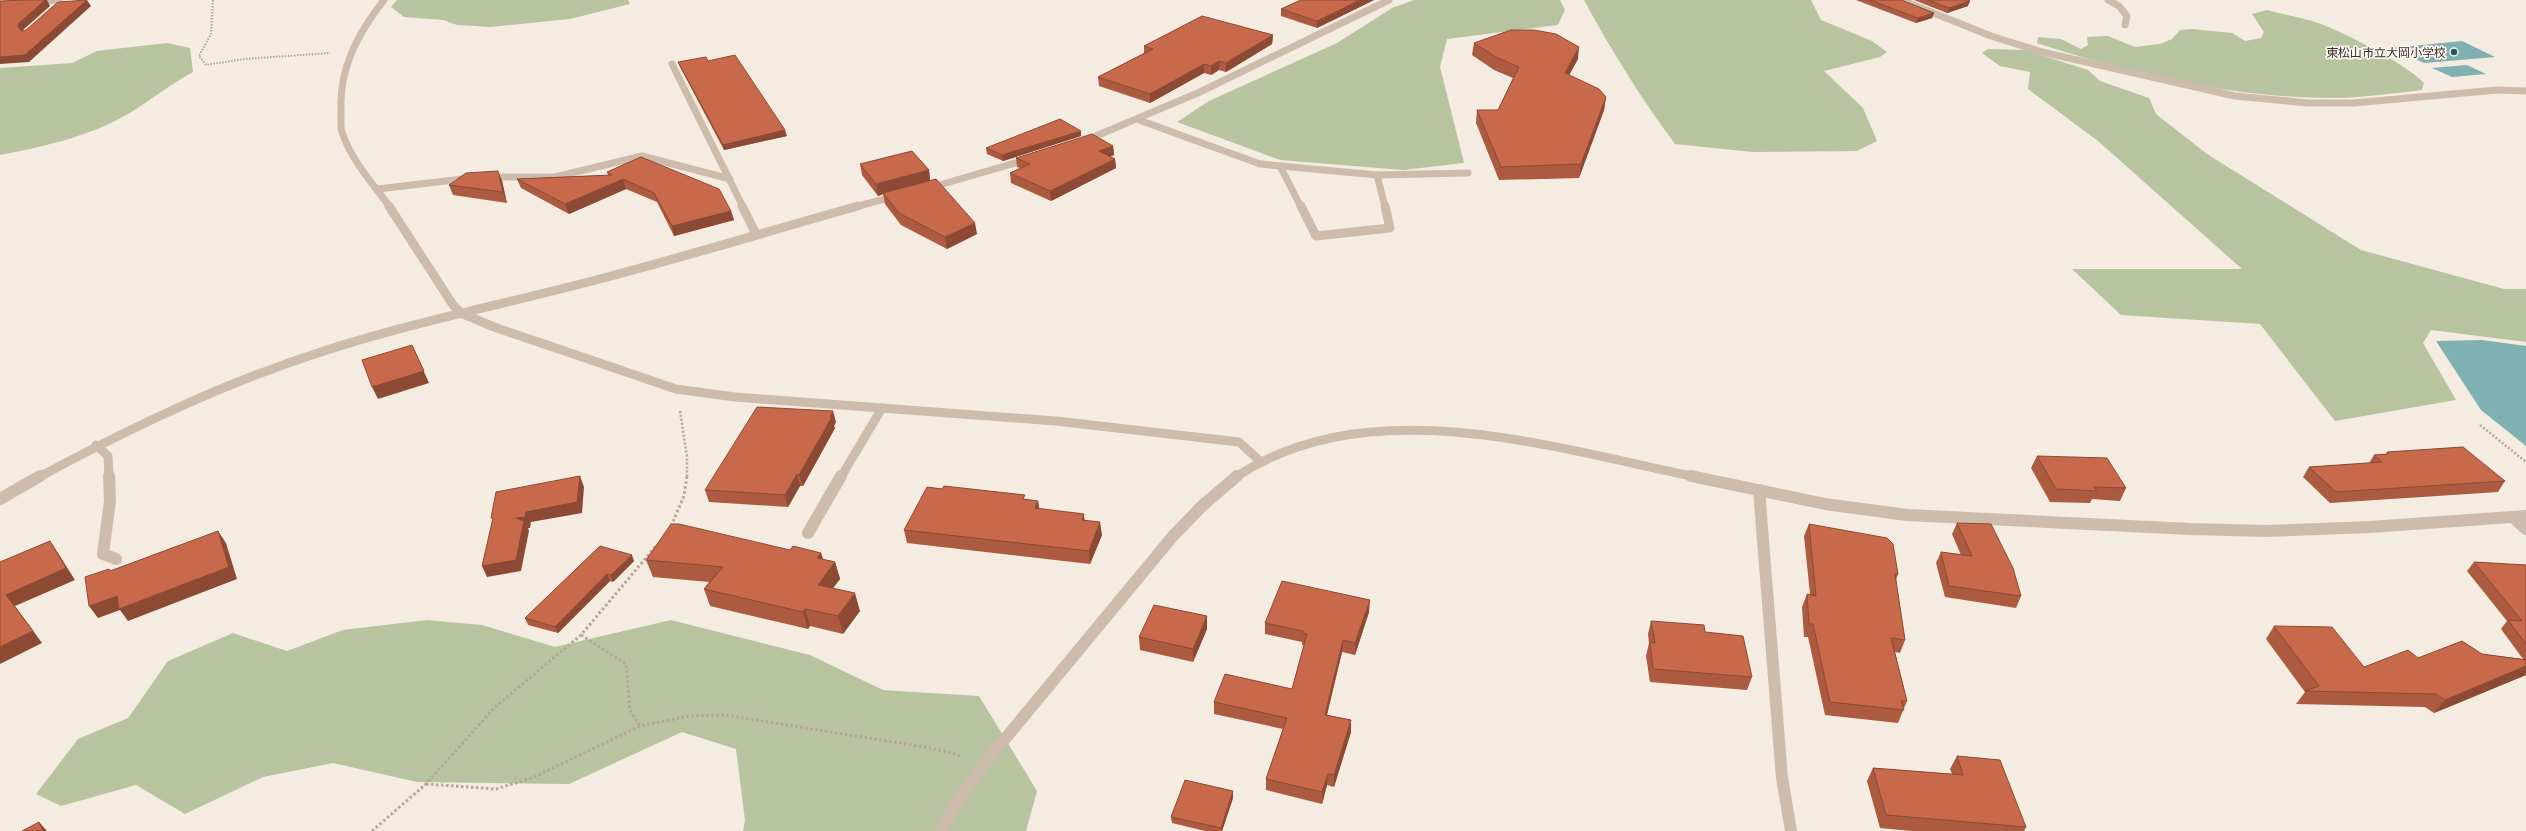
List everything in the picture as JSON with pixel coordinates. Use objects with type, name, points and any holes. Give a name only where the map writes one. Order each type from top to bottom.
[{"type":"street","points":[[30,2],[59,0]]},
{"type":"street","points":[[54,9],[64,0]]},
{"type":"street","points":[[384,0],[372,13],[350,51],[342,75],[339,101],[342,133],[359,163],[406,230],[453,305],[461,313],[494,327],[676,388],[735,397],[1056,421],[1239,442],[1261,462]]},
{"type":"street","points":[[1076,144],[1139,120],[1389,0]]},
{"type":"street","points":[[1901,0],[1991,36],[2042,52],[2235,96],[2308,103],[2353,103],[2497,90],[2526,91]]},
{"type":"street","points":[[2108,0],[2119,6],[2127,16],[2124,23],[2125,25]]},
{"type":"street","points":[[672,64],[756,234]]},
{"type":"street","points":[[1139,120],[1260,164],[1281,168],[1377,175],[1468,173]]},
{"type":"street","points":[[378,190],[494,176],[555,177],[642,156],[730,179]]},
{"type":"street","points":[[924,189],[1041,156]]},
{"type":"street","points":[[1281,168],[1316,236],[1390,228],[1377,175]]},
{"type":"street","points":[[0,499],[96,445],[177,407],[311,355],[461,313],[619,274],[756,234],[901,195]]},
{"type":"street","points":[[808,533],[882,408]]},
{"type":"street","points":[[941,831],[955,804],[985,763],[1174,536],[1205,502],[1261,462],[1306,445],[1336,437],[1385,430],[1434,429],[1485,434],[1825,504],[1908,515],[2190,530],[2266,531],[2363,528],[2526,516]]},
{"type":"street","points":[[96,445],[108,456],[110,472],[110,502],[103,554],[116,559]]},
{"type":"street","points":[[1759,490],[1782,778],[1791,831]]},
{"type":"street","points":[[2513,517],[2526,529]]},
{"type":"path","points":[[213,0],[211,34],[199,56],[206,65],[244,59],[350,51]]},
{"type":"path","points":[[666,532],[682,504],[688,475],[676,388]]},
{"type":"path","points":[[2480,426],[2526,462]]},
{"type":"path","points":[[372,831],[426,784],[495,707],[581,635],[615,597],[658,544]]},
{"type":"path","points":[[581,635],[626,664],[630,710],[640,726]]},
{"type":"path","points":[[426,784],[496,789],[532,778],[640,726],[689,716],[724,715],[931,748],[985,763]]},
{"type":"green space","points":[[397,0],[628,0],[630,4],[570,19],[490,27],[457,25],[443,20],[404,17],[391,7]]},
{"type":"green space","points":[[1414,0],[1560,0],[1565,10],[1558,25],[1447,39],[1440,67],[1464,163],[1403,170],[1280,160],[1177,122],[1209,101],[1337,43],[1392,8]]},
{"type":"green space","points":[[1584,0],[1811,0],[1821,20],[1872,41],[1887,52],[1880,57],[1824,71],[1863,108],[1877,141],[1857,151],[1753,152],[1675,144],[1627,74]]},
{"type":"green space","points":[[2267,10],[2312,21],[2329,27],[2358,41],[2389,58],[2415,75],[2424,83],[2422,90],[2340,98],[2263,94],[2187,83],[2149,75],[2074,55],[2037,43],[2038,37],[2061,39],[2081,49],[2088,45],[2087,37],[2108,36],[2135,47],[2160,44],[2172,39],[2180,30],[2192,29],[2232,33],[2245,41],[2261,38],[2264,32],[2252,14]]},
{"type":"green space","points":[[167,43],[190,48],[193,72],[121,118],[88,133],[35,148],[0,155],[0,68],[72,63],[97,51]]},
{"type":"green space","points":[[1988,49],[2025,50],[2088,70],[2100,81],[2149,98],[2156,114],[2207,154],[2361,250],[2504,289],[2526,289],[2526,342],[2431,330],[2423,343],[2456,400],[2335,421],[2260,324],[2121,315],[2072,269],[2242,269],[2098,141],[2028,89],[2030,72],[2000,66],[1982,53]]},
{"type":"green space","points":[[427,620],[482,625],[555,647],[671,620],[810,655],[883,690],[979,696],[1037,791],[1026,831],[743,831],[745,820],[736,749],[682,732],[569,784],[417,782],[333,763],[263,777],[185,814],[136,785],[61,806],[36,794],[78,739],[128,718],[168,661],[233,633],[287,651],[343,630]]},
{"type":"water","points":[[2462,41],[2495,57],[2424,63],[2392,48]]},
{"type":"water","points":[[2467,65],[2486,74],[2452,77],[2432,68]]},
{"type":"water","points":[[2482,340],[2526,346],[2526,446],[2481,410],[2436,341]]},
{"type":"building","points":[[45,0],[19,23],[18,27],[22,31],[26,30],[58,2],[87,0],[25,55],[0,57],[0,1]]},
{"type":"building","points":[[1301,0],[1360,0],[1317,21],[1281,9]]},
{"type":"building","points":[[1870,0],[1901,0],[1934,13],[1918,18]]},
{"type":"building","points":[[1928,0],[1967,0],[1970,1],[1949,8]]},
{"type":"building","points":[[1202,16],[1273,35],[1226,63],[1219,61],[1211,66],[1204,64],[1150,94],[1098,77],[1153,49],[1144,46]]},
{"type":"building","points":[[1511,30],[1534,30],[1556,34],[1579,47],[1565,73],[1599,89],[1606,97],[1581,164],[1501,167],[1477,110],[1498,110],[1519,67],[1496,57],[1474,43]]},
{"type":"building","points":[[735,55],[785,130],[723,145],[678,62],[706,57],[708,61]]},
{"type":"building","points":[[1060,119],[1081,131],[1002,155],[986,148]]},
{"type":"building","points":[[1092,134],[1113,146],[1099,151],[1115,159],[1050,191],[1010,173],[1030,164],[1016,158]]},
{"type":"building","points":[[912,151],[929,170],[876,184],[860,164]]},
{"type":"building","points":[[641,157],[719,189],[731,211],[672,226],[654,193],[623,179],[565,204],[517,179],[612,175],[607,172]]},
{"type":"building","points":[[498,171],[503,192],[449,185],[466,173]]},
{"type":"building","points":[[936,179],[975,223],[945,237],[899,213],[883,193]]},
{"type":"building","points":[[412,345],[424,371],[372,387],[362,360]]},
{"type":"building","points":[[757,407],[833,411],[830,417],[832,417],[799,475],[797,474],[785,495],[705,490]]},
{"type":"building","points":[[2463,447],[2505,481],[2336,492],[2309,467],[2382,462],[2374,455],[2389,454],[2387,452]]},
{"type":"building","points":[[2037,456],[2107,458],[2126,488],[2094,487],[2097,491],[2056,489]]},
{"type":"building","points":[[580,476],[577,502],[526,512],[525,517],[516,518],[524,521],[516,560],[482,566],[493,518],[491,518],[496,492]]},
{"type":"building","points":[[944,486],[1025,495],[1023,499],[1038,501],[1035,508],[1084,514],[1082,520],[1100,522],[1089,551],[904,530],[927,487],[942,489]]},
{"type":"building","points":[[1957,523],[1991,524],[2013,568],[2021,596],[1949,586],[1941,552],[1972,556]]},
{"type":"building","points":[[671,524],[679,524],[790,550],[793,546],[821,553],[817,558],[835,562],[818,585],[855,593],[838,616],[805,609],[803,612],[704,589],[723,567],[646,560]]},
{"type":"building","points":[[1809,524],[1887,538],[1893,544],[1898,574],[1895,574],[1905,640],[1891,638],[1907,701],[1901,701],[1904,710],[1830,702],[1813,624],[1809,624],[1807,594],[1816,596]]},
{"type":"building","points":[[218,531],[229,567],[119,609],[117,596],[89,606],[85,577],[109,569],[110,571]]},
{"type":"building","points":[[50,541],[66,568],[6,595],[33,631],[0,647],[0,562]]},
{"type":"building","points":[[600,546],[632,555],[611,575],[607,574],[555,627],[525,618]]},
{"type":"building","points":[[2474,562],[2526,565],[2526,644],[2508,620],[2522,621]]},
{"type":"building","points":[[1282,581],[1370,600],[1355,643],[1343,640],[1325,715],[1351,720],[1334,775],[1328,774],[1322,792],[1266,779],[1287,718],[1214,702],[1225,674],[1292,689],[1307,634],[1303,633],[1303,631],[1265,623]]},
{"type":"building","points":[[1154,605],[1207,616],[1193,649],[1139,637]]},
{"type":"building","points":[[1651,621],[1704,625],[1705,632],[1743,636],[1752,677],[1653,669],[1650,642],[1655,643]]},
{"type":"building","points":[[2274,626],[2332,627],[2364,667],[2408,650],[2418,658],[2462,641],[2482,654],[2526,660],[2526,666],[2445,700],[2436,694],[2305,691],[2319,686]]},
{"type":"building","points":[[1957,756],[2000,760],[2026,827],[1886,815],[1873,768],[1963,775]]},
{"type":"building","points":[[1185,780],[1233,791],[1221,828],[1171,817]]},
{"type":"building","points":[[39,822],[43,831],[22,831]]},
{"type":"place","name":"東松山市立大岡小学校","points":[[2454,52]]}]
